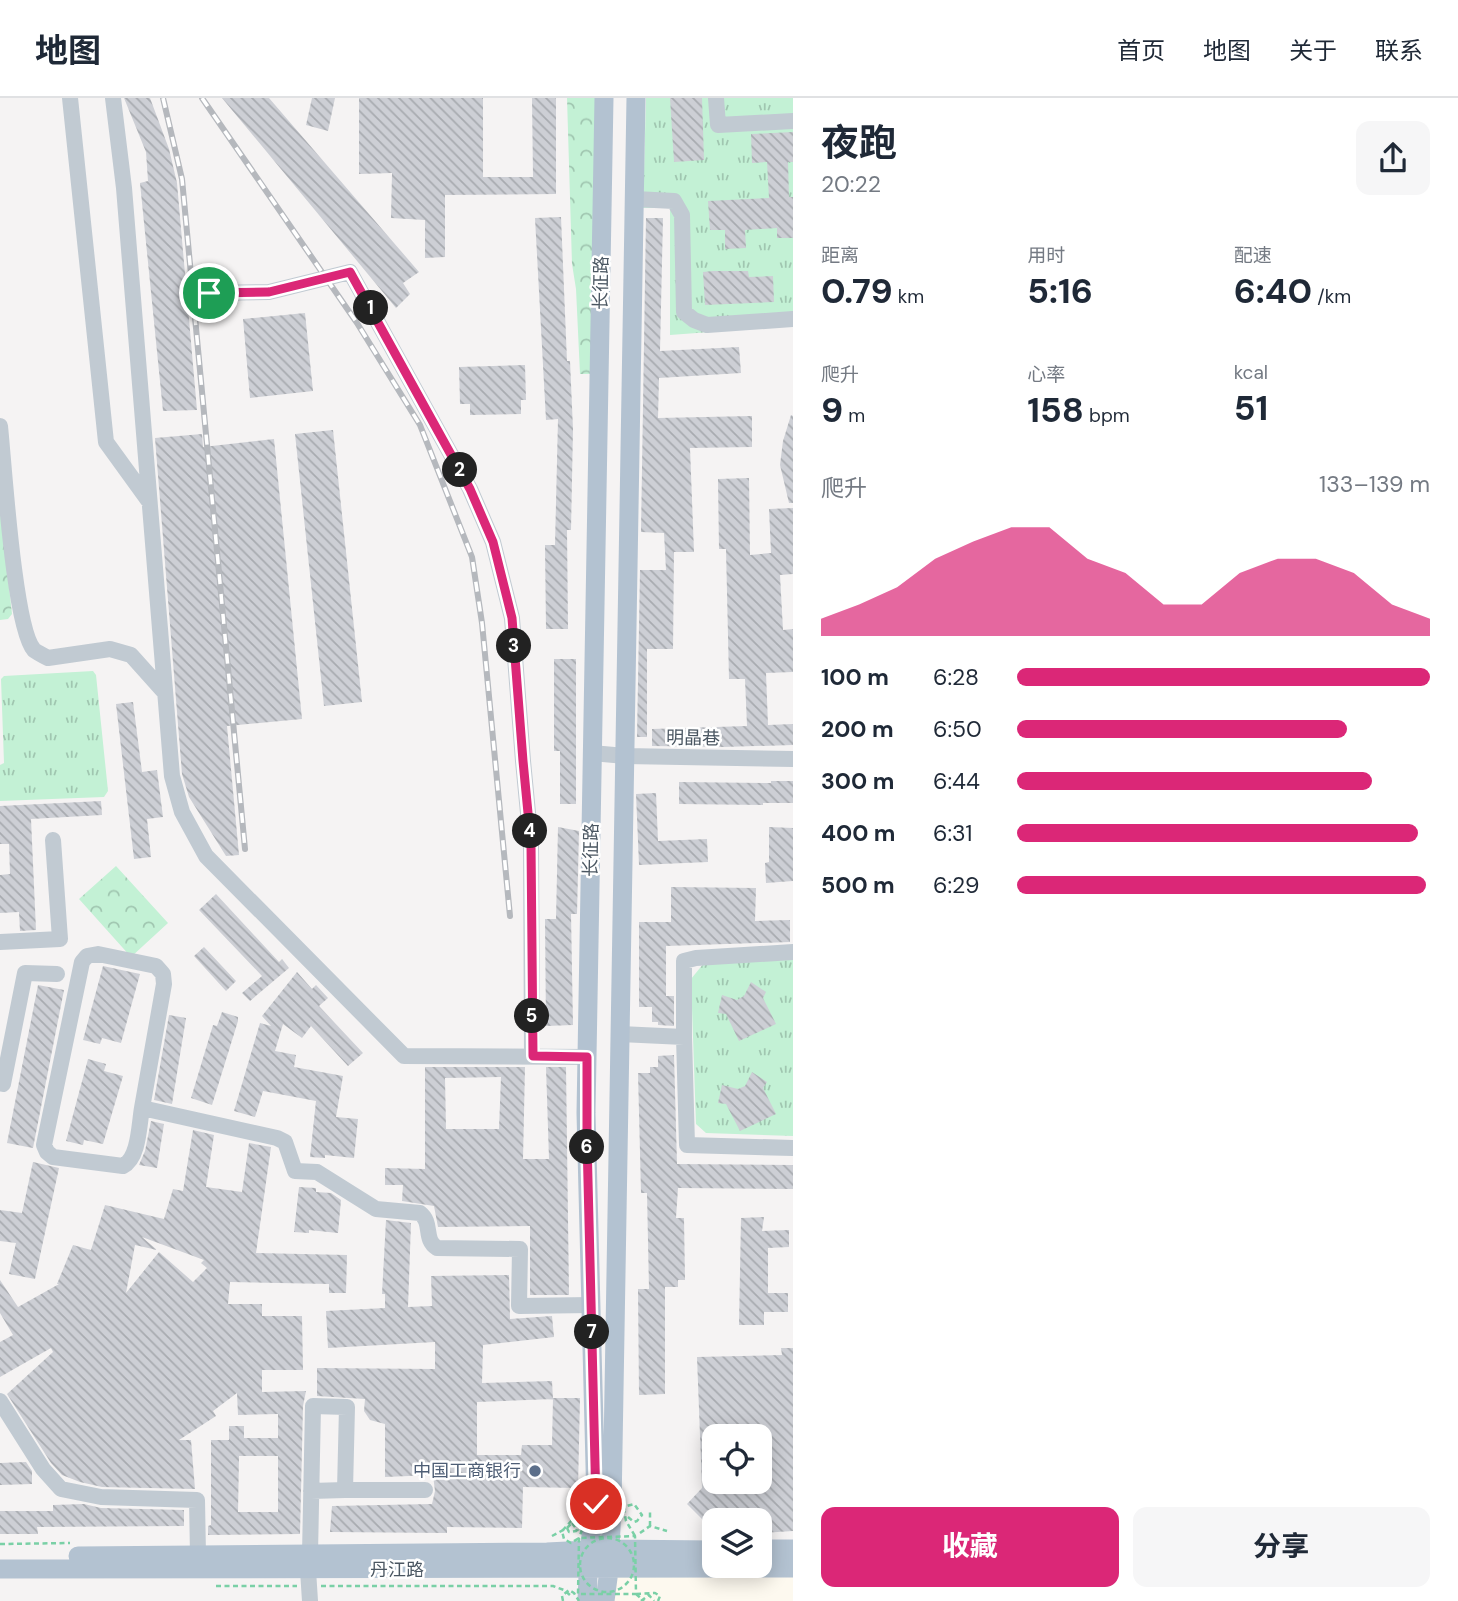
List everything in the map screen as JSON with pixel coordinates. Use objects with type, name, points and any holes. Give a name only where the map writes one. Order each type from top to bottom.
[{"type":"main road","name":"长征路","points":[[598,1600],[609,1570],[602,1509],[591,1305],[586,1126],[604,98]]},
{"type":"main road","name":"长征路","points":[[598,1600],[583,1551],[602,1509],[620,1034],[636,98]]},
{"type":"main road","points":[[602,1509],[638,1556],[598,1600],[576,1582],[549,1553],[576,1537],[602,1509]]},
{"type":"main road","name":"丹江路","points":[[0,1569],[309,1578],[583,1551],[608,1543],[638,1556],[793,1568]]},
{"type":"main road","points":[[772,1549],[793,1549]]},
{"type":"main road","name":"丹江路","points":[[583,1551],[609,1570],[638,1556],[702,1551]]},
{"type":"main road","name":"丹江路","points":[[0,1557],[198,1555],[309,1578]]},
{"type":"street","points":[[70,98],[106,442],[150,502]]},
{"type":"street","points":[[113,98],[124,188],[172,776],[182,812],[206,856],[404,1056],[587,1057]]},
{"type":"street","points":[[716,98],[718,125],[793,121]]},
{"type":"street","points":[[635,199],[674,201],[682,215],[684,312],[694,320],[707,325],[793,319]]},
{"type":"street","points":[[209,293],[269,292],[350,272],[475,500],[493,542],[512,618],[531,844],[533,1056]]},
{"type":"street","points":[[0,426],[18,597],[26,633],[34,650],[48,658],[110,649],[131,655],[165,693]]},
{"type":"street","name":"明晶巷","points":[[592,753],[793,759]]},
{"type":"street","points":[[0,943],[60,939],[53,839]]},
{"type":"street","points":[[793,952],[684,961],[687,1144],[793,1148]]},
{"type":"street","points":[[98,954],[156,966],[163,974],[164,984],[142,1108],[133,1154],[129,1163],[123,1166],[53,1157],[44,1145],[76,988],[82,962],[87,956],[98,954]]},
{"type":"street","points":[[0,1083],[3,1084],[25,973],[57,974]]},
{"type":"street","points":[[620,1034],[684,1037]]},
{"type":"street","points":[[142,1108],[277,1138],[285,1142],[295,1171],[317,1172],[376,1209],[420,1213],[428,1222],[428,1237],[437,1248],[520,1249],[520,1306],[591,1305]]},
{"type":"street","points":[[0,1401],[43,1469],[61,1489],[101,1497],[197,1500],[198,1555]]},
{"type":"street","points":[[309,1578],[313,1406],[347,1407],[345,1489]]},
{"type":"street","points":[[311,1491],[425,1490]]},
{"type":"path","points":[[549,1553],[572,1523],[602,1509],[637,1521],[642,1515],[634,1504],[624,1510],[625,1521],[638,1556],[636,1594],[642,1601],[649,1595],[656,1601],[660,1596],[655,1593],[636,1594],[598,1600],[578,1594],[583,1551],[602,1509]]},
{"type":"path","points":[[598,1600],[626,1584],[650,1526],[650,1510]]},
{"type":"path","points":[[566,1528],[569,1532],[576,1531],[582,1523],[580,1520],[574,1518],[562,1531],[564,1539],[583,1551]]},
{"type":"path","points":[[572,1523],[583,1551],[583,1578],[598,1600]]},
{"type":"path","points":[[650,1526],[667,1531]]},
{"type":"path","points":[[583,1551],[617,1539],[638,1556]]},
{"type":"path","points":[[583,1551],[595,1540],[638,1556]]},
{"type":"path","points":[[0,1544],[79,1543]]},
{"type":"path","points":[[206,1586],[309,1578],[553,1586],[564,1590],[577,1601]]},
{"type":"path","points":[[564,1601],[562,1596],[569,1590],[577,1601]]},
{"type":"shaded area","points":[[772,1568],[793,1568],[793,1601],[605,1601],[609,1570],[702,1569],[702,1578],[772,1578]]},
{"type":"green space","points":[[567,98],[597,98],[592,374],[580,374],[576,289],[572,264]]},
{"type":"green space","points":[[646,98],[793,98],[793,326],[670,335],[670,208],[643,208]]},
{"type":"green space","points":[[0,505],[12,614],[8,619],[0,620]]},
{"type":"green space","points":[[93,671],[96,675],[108,791],[104,797],[0,801],[0,765],[4,763],[1,679],[4,676]]},
{"type":"green space","points":[[116,866],[168,923],[131,957],[79,899]]},
{"type":"green space","points":[[793,958],[793,1136],[706,1133],[696,1124],[691,979],[704,963]]},
{"type":"building","points":[[124,98],[150,98],[169,149],[177,183],[197,410],[163,411],[140,183],[148,181],[146,152]]},
{"type":"building","points":[[222,98],[269,98],[419,272],[403,283],[410,294],[396,308]]},
{"type":"building","points":[[312,98],[335,98],[328,131],[306,125]]},
{"type":"building","points":[[359,98],[483,98],[483,177],[533,177],[532,98],[556,98],[556,194],[445,195],[445,257],[425,258],[425,220],[391,218],[392,173],[359,174]]},
{"type":"building","points":[[670,98],[702,98],[704,160],[674,162]]},
{"type":"building","points":[[793,132],[793,162],[788,162],[789,197],[793,197],[793,238],[777,238],[777,228],[745,230],[746,248],[725,249],[725,230],[710,230],[708,201],[769,198],[767,162],[752,163],[751,134]]},
{"type":"building","points":[[561,217],[567,361],[570,361],[573,429],[571,530],[567,530],[568,629],[546,629],[545,545],[555,545],[558,419],[546,420],[535,218]]},
{"type":"building","points":[[646,218],[663,218],[660,351],[739,347],[741,373],[659,378],[658,418],[752,416],[752,447],[690,448],[694,552],[674,552],[673,649],[647,649],[647,737],[637,737],[640,570],[666,570],[664,533],[641,532]]},
{"type":"building","points":[[748,271],[749,277],[773,276],[774,302],[705,305],[703,272]]},
{"type":"building","points":[[305,313],[313,391],[250,398],[243,319]]},
{"type":"building","points":[[525,365],[526,400],[521,400],[521,414],[470,415],[470,404],[460,404],[459,367]]},
{"type":"building","points":[[791,415],[793,503],[789,503],[780,465],[783,441]]},
{"type":"building","points":[[333,430],[362,702],[324,706],[295,434]]},
{"type":"building","points":[[202,434],[203,447],[274,439],[302,719],[227,726],[239,855],[226,856],[189,797],[182,774],[155,438]]},
{"type":"building","points":[[749,478],[750,555],[771,553],[769,509],[793,508],[793,574],[780,575],[783,630],[793,629],[793,672],[766,673],[768,725],[793,724],[793,745],[652,746],[652,729],[747,726],[745,679],[729,679],[726,549],[719,549],[718,479]]},
{"type":"building","points":[[554,659],[576,659],[576,804],[560,804],[560,751],[554,751]]},
{"type":"building","points":[[133,702],[142,772],[157,770],[163,817],[147,819],[151,857],[134,859],[116,704]]},
{"type":"building","points":[[793,781],[793,803],[679,804],[679,782]]},
{"type":"building","points":[[656,793],[658,841],[707,839],[708,862],[639,865],[636,794]]},
{"type":"building","points":[[101,801],[102,815],[31,819],[36,930],[20,931],[19,912],[0,913],[0,875],[10,874],[9,844],[0,844],[0,806]]},
{"type":"building","points":[[558,827],[579,831],[577,914],[571,914],[573,1025],[546,1026],[545,919],[556,919]]},
{"type":"building","points":[[769,827],[793,828],[793,881],[766,883]]},
{"type":"building","points":[[671,887],[756,888],[755,921],[790,920],[790,942],[666,946],[666,996],[674,996],[674,1026],[652,1022],[652,1007],[639,1007],[639,922],[671,922]]},
{"type":"building","points":[[216,894],[279,962],[282,959],[289,968],[250,1001],[242,993],[262,976],[199,910]]},
{"type":"building","points":[[204,947],[236,981],[226,991],[194,956]]},
{"type":"building","points":[[103,966],[140,974],[121,1043],[102,1038],[100,1044],[83,1040]]},
{"type":"building","points":[[297,972],[312,989],[316,985],[328,998],[319,1006],[363,1053],[348,1066],[311,1026],[302,1038],[283,1024],[275,1051],[296,1055],[294,1067],[343,1076],[336,1117],[358,1119],[354,1158],[325,1155],[325,1158],[310,1157],[316,1101],[263,1091],[255,1117],[234,1111],[260,1023],[271,1026],[262,1016]]},
{"type":"building","points":[[751,982],[766,992],[763,998],[776,1024],[739,1041],[726,1014],[718,1013],[722,995],[737,1000],[744,996]]},
{"type":"building","points":[[38,985],[64,990],[33,1148],[7,1143]]},
{"type":"building","points":[[222,1012],[238,1017],[238,1021],[212,1105],[191,1098],[213,1025],[217,1026]]},
{"type":"building","points":[[169,1015],[186,1018],[172,1104],[154,1100]]},
{"type":"building","points":[[674,1055],[677,1164],[793,1165],[793,1189],[678,1188],[676,1218],[684,1218],[685,1280],[678,1280],[678,1287],[665,1287],[665,1394],[639,1395],[638,1289],[649,1289],[647,1193],[641,1193],[638,1073],[650,1073],[650,1067],[658,1067],[658,1056]]},
{"type":"building","points":[[88,1059],[106,1064],[104,1071],[123,1076],[103,1144],[84,1140],[83,1145],[66,1141]]},
{"type":"building","points":[[425,1067],[525,1067],[523,1159],[549,1159],[546,1067],[566,1067],[569,1295],[530,1295],[530,1226],[438,1227],[434,1206],[402,1201],[403,1185],[385,1185],[385,1168],[425,1169]],"holes":[[[501,1077],[499,1129],[446,1129],[445,1078]]]},
{"type":"building","points":[[752,1072],[767,1082],[763,1088],[776,1114],[740,1131],[726,1104],[718,1103],[722,1085],[738,1089],[745,1086]]},
{"type":"building","points":[[151,1121],[164,1124],[157,1168],[139,1165],[145,1151]]},
{"type":"building","points":[[193,1130],[214,1135],[206,1187],[242,1192],[249,1143],[271,1147],[256,1253],[347,1255],[346,1293],[329,1293],[329,1284],[230,1282],[228,1304],[262,1304],[262,1316],[302,1316],[303,1370],[262,1370],[262,1392],[306,1391],[303,1406],[300,1534],[208,1535],[208,1526],[211,1525],[211,1440],[229,1440],[229,1426],[244,1426],[244,1438],[278,1438],[278,1414],[238,1415],[237,1393],[213,1411],[216,1416],[179,1440],[191,1440],[195,1489],[102,1487],[62,1475],[51,1463],[7,1394],[53,1352],[51,1348],[0,1377],[0,1342],[13,1335],[0,1313],[0,1280],[18,1307],[59,1284],[73,1245],[91,1250],[105,1205],[164,1219],[173,1189],[183,1191]],"holes":[[[142,1237],[204,1260],[201,1263],[207,1268],[193,1282],[159,1252],[126,1293],[135,1245],[157,1250]],[[239,1456],[278,1456],[278,1512],[238,1512]]]},
{"type":"building","points":[[33,1162],[59,1168],[35,1279],[9,1274],[16,1243],[0,1241],[0,1210],[22,1213]]},
{"type":"building","points":[[299,1187],[316,1188],[316,1192],[331,1193],[341,1200],[338,1233],[309,1230],[309,1233],[294,1232]]},
{"type":"building","points":[[764,1217],[762,1231],[789,1230],[789,1247],[768,1248],[768,1293],[788,1293],[788,1312],[764,1312],[764,1325],[739,1325],[741,1218]]},
{"type":"building","points":[[386,1220],[411,1223],[408,1307],[432,1306],[431,1276],[509,1275],[510,1319],[552,1316],[554,1337],[483,1345],[482,1383],[552,1381],[553,1399],[580,1398],[578,1488],[523,1487],[522,1528],[447,1527],[447,1533],[330,1532],[332,1506],[432,1504],[435,1491],[433,1475],[385,1477],[385,1424],[370,1420],[364,1411],[365,1399],[317,1396],[317,1368],[435,1369],[435,1342],[328,1348],[326,1311],[385,1308],[385,1294],[382,1294]],"holes":[[[553,1399],[552,1445],[522,1445],[521,1455],[477,1455],[477,1402]]]},
{"type":"building","points":[[781,1348],[793,1348],[793,1531],[772,1532],[772,1508],[702,1508],[702,1519],[687,1504],[702,1488],[697,1357],[782,1355]]},
{"type":"building","points":[[26,1462],[32,1471],[32,1484],[0,1485],[0,1463]]},
{"type":"building","points":[[84,1504],[101,1508],[184,1510],[184,1526],[37,1527],[38,1534],[0,1534],[0,1511],[53,1511],[53,1505]]},
{"type":"railway","points":[[163,98],[182,179],[245,849]]},
{"type":"railway","points":[[202,98],[357,323],[420,425],[472,557],[482,623],[510,916]]},
{"type":"place","name":"中国工商银行","points":[[535,1471]]},
{"type":"route","points":[[209,293],[269,292],[350,272],[470,489],[493,542],[512,618],[531,844],[533,1056],[587,1057],[586,1112],[596,1504]]}]
